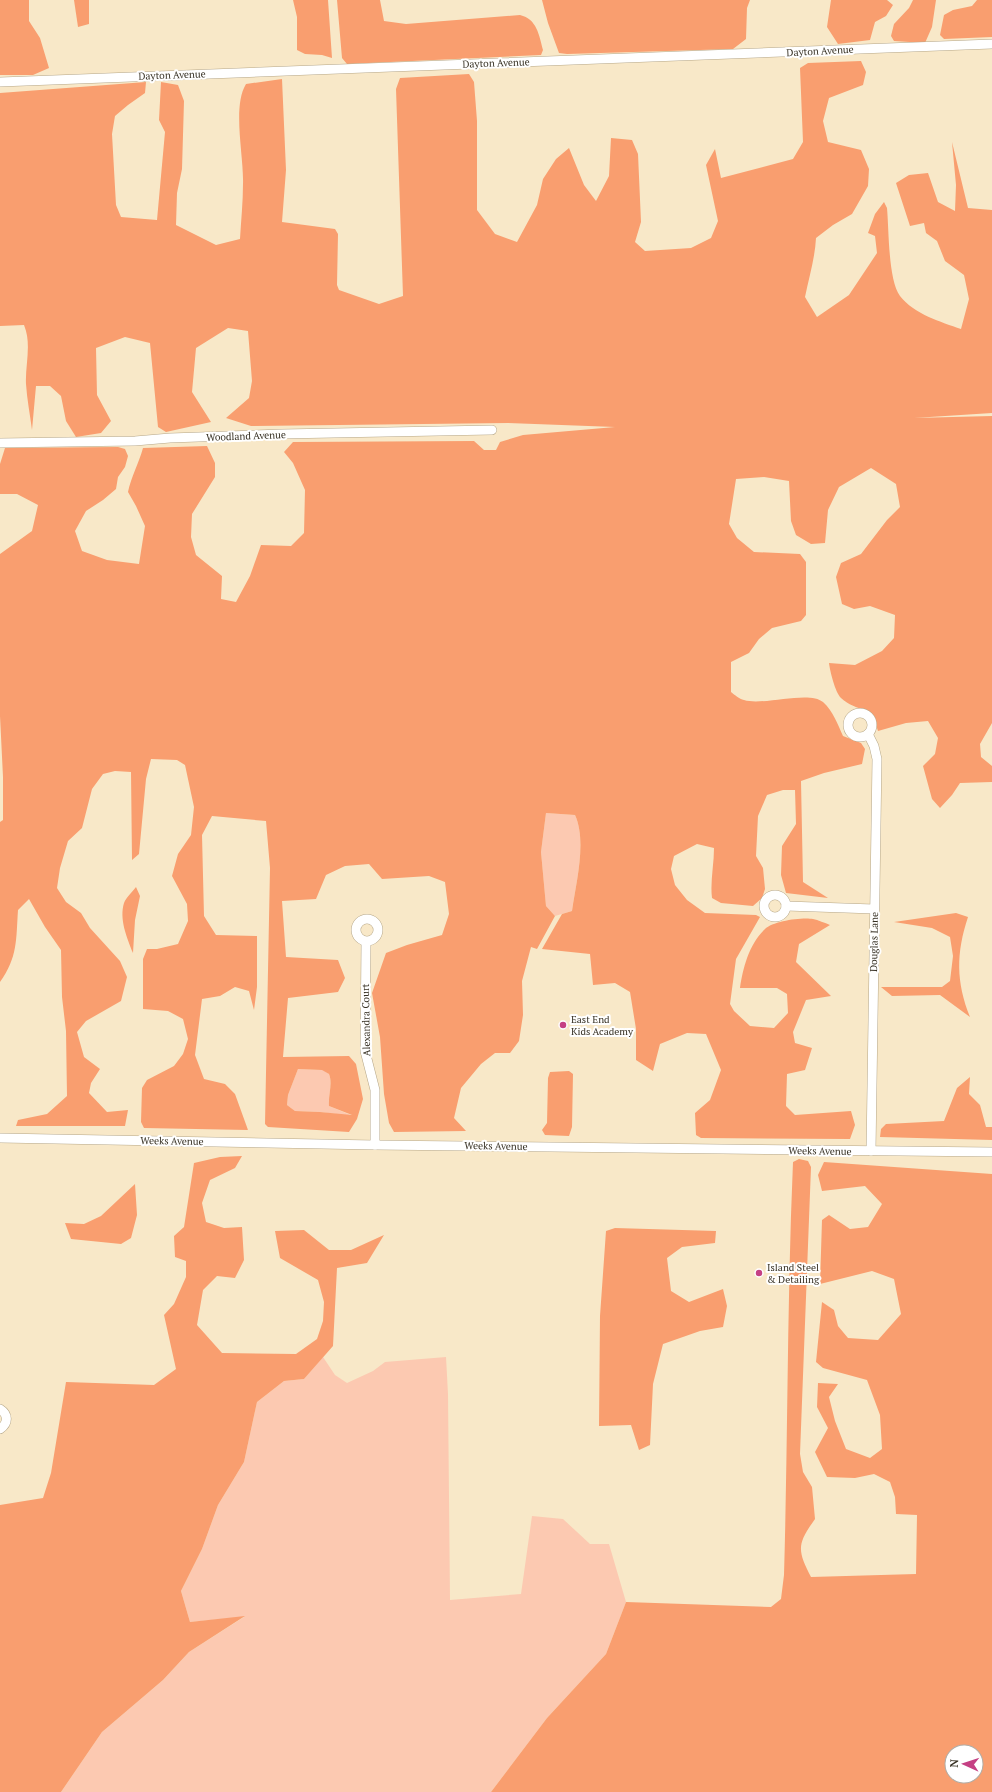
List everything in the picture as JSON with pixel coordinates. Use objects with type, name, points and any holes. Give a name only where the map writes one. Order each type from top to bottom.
[{"type":"street","name":"Dayton Avenue","points":[[0,82],[992,44]]},
{"type":"street","name":"Woodland Avenue","points":[[0,443],[135,441],[170,438],[282,434],[492,430]]},
{"type":"street","name":"Douglas Lane","points":[[868,734],[874,746],[877,759],[871,1151]]},
{"type":"street","points":[[786,906],[874,909]]},
{"type":"street","name":"Alexandra Court","points":[[366,942],[365,1051],[375,1090],[375,1145]]},
{"type":"street","name":"Weeks Avenue","points":[[0,1138],[375,1145],[992,1152]]},
{"type":"street","points":[[0,1409],[5,1412],[7,1419],[4,1426],[0,1429]]},
{"type":"shaded area","points":[[0,0],[29,0],[29,21],[40,38],[49,68],[33,75],[0,75]]},
{"type":"shaded area","points":[[74,0],[89,0],[89,24],[78,27]]},
{"type":"shaded area","points":[[293,0],[328,0],[332,58],[322,55],[305,54],[297,50],[297,17]]},
{"type":"shaded area","points":[[337,0],[380,0],[384,21],[406,24],[520,15],[526,17],[534,24],[543,50],[541,55],[347,64],[342,58]]},
{"type":"shaded area","points":[[542,0],[750,0],[747,8],[746,39],[733,49],[567,54],[559,53],[548,23]]},
{"type":"shaded area","points":[[831,0],[887,0],[893,5],[886,16],[875,22],[870,40],[838,44],[827,27]]},
{"type":"shaded area","points":[[913,0],[936,0],[932,27],[925,43],[894,41],[891,36],[894,24],[909,8]]},
{"type":"shaded area","points":[[977,0],[992,0],[992,37],[944,39],[940,35],[944,15],[953,10],[972,6]]},
{"type":"shaded area","points":[[861,61],[866,72],[863,85],[829,98],[823,121],[828,142],[861,150],[869,169],[868,186],[852,214],[833,225],[816,238],[805,297],[817,317],[849,295],[877,253],[875,236],[868,233],[875,214],[884,202],[887,208],[891,267],[896,288],[900,296],[920,313],[961,329],[969,299],[964,275],[945,261],[937,241],[926,233],[924,223],[910,226],[896,183],[909,175],[928,173],[938,202],[955,211],[956,185],[952,142],[968,208],[992,210],[992,413],[914,418],[992,416],[992,723],[980,744],[981,757],[992,766],[992,782],[960,783],[952,795],[940,808],[932,799],[923,766],[935,754],[938,738],[928,721],[906,723],[878,731],[872,716],[867,712],[847,703],[841,698],[833,681],[829,663],[855,665],[882,651],[894,638],[895,615],[870,606],[854,609],[842,604],[836,577],[841,563],[861,554],[887,520],[900,507],[896,484],[871,468],[839,487],[828,510],[825,543],[811,544],[796,535],[791,521],[789,481],[764,477],[736,479],[729,524],[737,538],[754,552],[800,554],[806,562],[806,615],[801,621],[772,628],[759,639],[749,653],[731,662],[731,692],[740,699],[752,701],[807,697],[816,699],[823,702],[830,710],[843,736],[861,743],[865,749],[862,764],[824,773],[801,781],[803,882],[828,898],[786,893],[781,875],[782,846],[796,824],[795,790],[783,790],[767,795],[758,816],[756,856],[763,868],[765,889],[762,898],[753,906],[721,903],[712,898],[711,886],[714,848],[697,844],[674,856],[671,869],[675,885],[687,900],[705,913],[756,915],[760,917],[736,959],[730,1004],[734,1011],[750,1026],[774,1028],[788,1013],[787,994],[777,988],[740,988],[748,957],[759,935],[769,926],[795,919],[813,919],[830,925],[799,944],[796,962],[831,996],[806,1000],[793,1032],[795,1043],[812,1048],[805,1070],[787,1074],[786,1106],[795,1115],[851,1111],[855,1125],[850,1139],[701,1138],[696,1135],[695,1113],[710,1100],[721,1070],[706,1034],[687,1033],[660,1044],[653,1071],[636,1060],[636,1029],[630,992],[615,983],[593,985],[590,954],[542,949],[562,914],[572,911],[580,862],[580,837],[575,815],[546,813],[541,852],[546,906],[555,916],[537,949],[531,947],[522,981],[523,1015],[519,1041],[510,1053],[495,1053],[481,1064],[461,1088],[454,1118],[466,1131],[394,1132],[389,1123],[384,1094],[380,1037],[372,993],[386,953],[442,935],[449,914],[445,882],[429,876],[382,879],[369,864],[345,866],[326,875],[316,899],[282,901],[286,957],[338,960],[345,978],[338,992],[288,998],[283,1057],[349,1056],[356,1064],[363,1099],[357,1119],[349,1132],[268,1127],[265,1124],[270,868],[266,821],[212,816],[202,835],[204,916],[216,935],[257,936],[257,987],[254,1010],[249,991],[235,987],[220,996],[202,999],[195,1055],[204,1079],[225,1084],[235,1094],[248,1130],[144,1128],[141,1122],[142,1088],[147,1080],[174,1066],[183,1054],[188,1039],[183,1019],[168,1011],[143,1009],[143,959],[147,949],[157,949],[178,944],[188,921],[187,904],[172,876],[178,854],[191,835],[194,807],[185,765],[177,760],[151,759],[146,779],[139,854],[132,860],[131,772],[115,771],[103,774],[92,789],[82,828],[68,841],[60,868],[57,888],[66,902],[81,913],[90,928],[120,961],[127,977],[121,1001],[86,1021],[77,1032],[84,1057],[100,1069],[91,1083],[89,1093],[107,1112],[128,1110],[125,1126],[16,1126],[18,1120],[47,1114],[67,1096],[66,1031],[62,997],[61,950],[45,927],[29,899],[18,910],[13,956],[6,973],[0,982],[0,822],[3,820],[3,777],[0,716],[0,554],[32,531],[38,505],[17,494],[0,494],[0,464],[5,448],[118,447],[125,449],[128,456],[125,467],[118,477],[116,489],[86,511],[75,531],[82,551],[107,560],[139,564],[145,526],[128,492],[143,448],[207,446],[215,463],[215,477],[192,514],[191,537],[196,555],[222,576],[221,599],[236,602],[250,576],[261,545],[291,546],[304,533],[305,490],[293,463],[284,452],[293,442],[474,441],[484,450],[496,450],[500,442],[523,435],[615,427],[508,423],[251,426],[226,418],[249,398],[252,381],[248,331],[228,328],[196,348],[192,392],[211,422],[166,432],[158,427],[150,343],[125,337],[96,348],[97,395],[111,421],[101,433],[76,437],[66,421],[61,396],[50,386],[36,386],[32,430],[26,384],[28,340],[24,325],[0,326],[0,93],[146,82],[145,93],[115,116],[112,134],[116,205],[121,217],[157,220],[165,132],[159,120],[161,82],[178,85],[184,101],[182,169],[177,193],[176,225],[216,245],[240,239],[243,173],[239,118],[242,94],[246,84],[282,79],[286,170],[282,222],[335,229],[338,234],[337,285],[339,290],[379,304],[403,296],[396,89],[400,78],[469,74],[474,82],[477,121],[477,210],[495,234],[517,242],[537,205],[543,179],[556,159],[569,148],[584,185],[596,201],[609,176],[611,138],[632,140],[638,154],[641,222],[635,242],[645,251],[691,248],[711,238],[718,221],[706,165],[715,149],[721,178],[793,159],[803,142],[800,68],[808,63]],"holes":[[[298,1069],[322,1070],[329,1074],[330,1078],[329,1106],[352,1115],[295,1111],[287,1105],[288,1095]]]},
{"type":"shaded area","points":[[546,813],[575,815],[580,837],[580,862],[572,911],[555,916],[546,906],[541,852]]},
{"type":"shaded area","points":[[136,887],[140,896],[135,920],[133,953],[124,928],[122,915],[125,901]]},
{"type":"shaded area","points":[[956,913],[968,917],[961,943],[959,967],[962,992],[970,1017],[940,995],[892,996],[881,987],[942,987],[950,981],[953,956],[950,937],[932,928],[894,922]]},
{"type":"shaded area","points":[[298,1069],[323,1070],[329,1074],[331,1082],[329,1106],[353,1116],[295,1111],[287,1105],[288,1095]]},
{"type":"shaded area","points":[[569,1071],[573,1074],[572,1127],[569,1136],[545,1135],[542,1130],[547,1123],[548,1078],[550,1072]]},
{"type":"shaded area","points":[[970,1077],[969,1094],[980,1105],[986,1127],[992,1127],[992,1140],[880,1137],[881,1129],[886,1124],[944,1121],[957,1088]]},
{"type":"shaded area","points":[[242,1156],[235,1168],[210,1180],[202,1203],[206,1222],[224,1228],[242,1227],[244,1260],[235,1278],[217,1276],[203,1290],[197,1325],[222,1353],[296,1354],[317,1339],[323,1321],[324,1302],[318,1280],[280,1258],[275,1231],[304,1230],[329,1250],[351,1250],[384,1235],[367,1263],[337,1268],[333,1346],[304,1379],[284,1381],[257,1402],[244,1462],[218,1505],[202,1549],[181,1591],[190,1622],[245,1616],[189,1652],[163,1680],[102,1732],[61,1792],[0,1792],[0,1505],[43,1498],[51,1473],[66,1382],[154,1385],[176,1369],[164,1315],[174,1304],[186,1277],[186,1261],[175,1257],[174,1236],[184,1227],[194,1163],[220,1157]]},
{"type":"shaded area","points":[[799,1159],[808,1161],[811,1167],[800,1454],[803,1472],[812,1487],[815,1519],[802,1541],[801,1553],[811,1577],[916,1574],[917,1515],[896,1514],[895,1497],[890,1482],[874,1474],[855,1478],[827,1477],[815,1452],[828,1428],[817,1407],[818,1383],[838,1384],[829,1397],[835,1421],[846,1449],[870,1458],[882,1449],[880,1415],[867,1380],[823,1368],[816,1362],[822,1302],[834,1310],[838,1326],[848,1338],[878,1340],[901,1314],[894,1279],[872,1271],[820,1284],[822,1220],[829,1215],[850,1229],[868,1227],[882,1204],[865,1186],[822,1191],[818,1175],[824,1162],[992,1174],[992,1792],[491,1792],[547,1718],[606,1654],[626,1602],[771,1607],[781,1599],[784,1575],[793,1162]]},
{"type":"shaded area","points":[[135,1184],[137,1215],[131,1238],[121,1244],[71,1239],[65,1223],[84,1224],[101,1216]]},
{"type":"shaded area","points":[[615,1228],[716,1231],[715,1243],[682,1247],[667,1258],[671,1291],[689,1302],[723,1289],[727,1306],[723,1327],[700,1331],[663,1344],[653,1384],[650,1445],[639,1450],[631,1425],[599,1426],[600,1316],[606,1231]]},
{"type":"shaded area","points":[[323,1357],[335,1375],[347,1383],[373,1371],[385,1362],[446,1357],[448,1394],[450,1600],[521,1594],[532,1516],[563,1519],[590,1544],[609,1544],[626,1602],[606,1654],[547,1718],[491,1792],[61,1792],[102,1732],[163,1680],[189,1652],[244,1617],[190,1622],[181,1591],[202,1549],[218,1505],[244,1462],[257,1402],[284,1381],[304,1379]]},
{"type":"place","name":"East End Kids Academy","points":[[563,1025]]},
{"type":"place","name":"Island Steel & Detailing","points":[[759,1273]]}]
